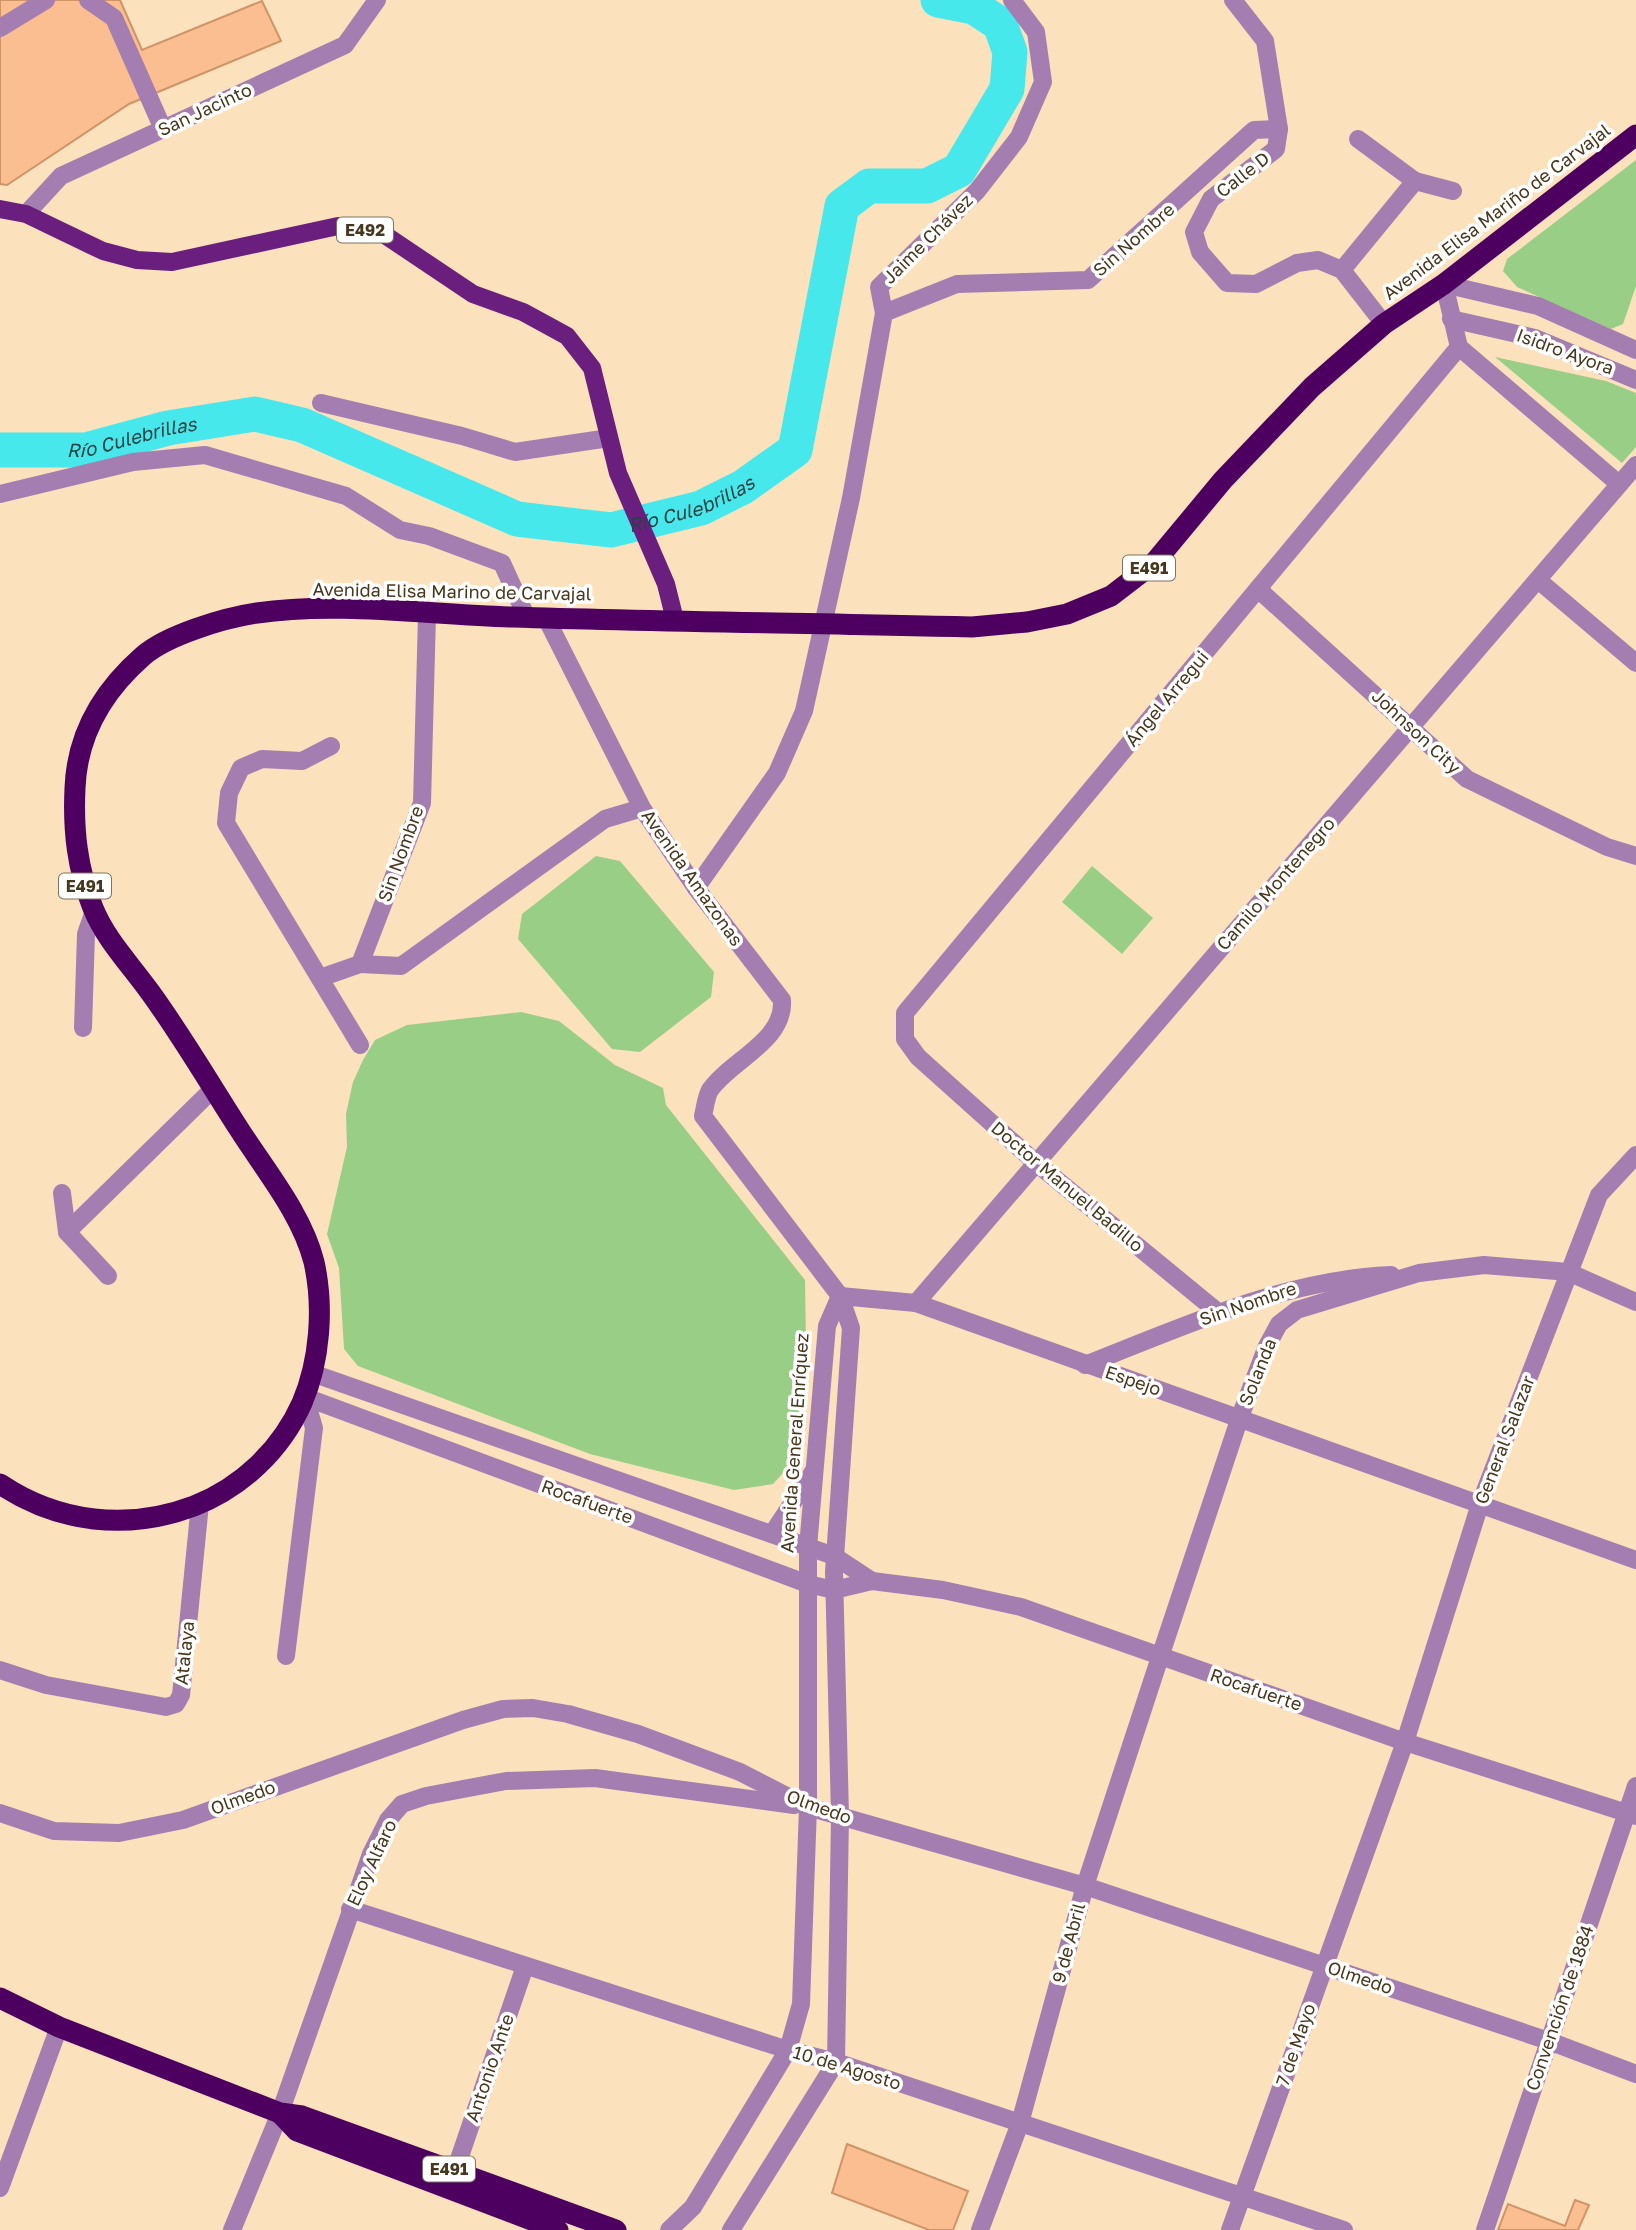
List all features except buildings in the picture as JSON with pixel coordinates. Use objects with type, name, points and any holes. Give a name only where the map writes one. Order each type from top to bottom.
[{"type":"highway","name":"Avenida Elisa Mariño de Carvajal","points":[[1384,324],[1444,284],[1636,135]]},
{"type":"highway","name":"Avenida Elisa Marino de Carvajal","points":[[1,1486],[40,1507],[73,1517],[120,1522],[166,1516],[200,1504],[251,1473],[276,1447],[305,1397],[312,1373],[320,1318],[313,1260],[293,1214],[152,993],[106,934],[94,911],[82,877],[73,828],[75,775],[87,726],[115,682],[148,651],[197,629],[257,613],[346,609],[428,615],[823,625],[972,626],[1027,622],[1067,614],[1111,596],[1154,564],[1223,480],[1312,387],[1384,324]]},
{"type":"highway","name":"E491","points":[[0,1998],[59,2027],[280,2113],[302,2116],[455,2171],[587,2226],[616,2230]]},
{"type":"highway","name":"E491","points":[[280,2113],[297,2132],[558,2230]]},
{"type":"main road","name":"E492","points":[[0,209],[26,214],[103,251],[137,260],[172,262],[338,226],[382,233],[473,294],[523,312],[567,336],[592,368],[618,473],[666,584],[675,620]]},
{"type":"street","points":[[0,28],[46,0]]},
{"type":"street","points":[[88,0],[114,18],[163,129]]},
{"type":"street","name":"San Jacinto","points":[[26,214],[61,176],[345,45],[377,0]]},
{"type":"street","name":"Jaime Chávez","points":[[696,888],[777,773],[804,711],[850,498],[884,313],[879,287],[977,191],[1019,137],[1043,82],[1035,32],[1012,0]]},
{"type":"street","name":"Calle D","points":[[1233,0],[1265,41],[1279,129],[1276,149],[1211,199],[1194,232],[1200,251],[1227,283],[1256,284],[1297,263],[1318,260],[1342,270]]},
{"type":"street","name":"Sin Nombre","points":[[884,313],[957,284],[1088,280],[1150,228],[1254,130],[1279,129]]},
{"type":"street","points":[[1358,139],[1415,181],[1453,191]]},
{"type":"street","points":[[1384,324],[1342,270],[1415,181]]},
{"type":"street","points":[[1444,284],[1459,347],[1619,484]]},
{"type":"street","name":"Isidro Ayora","points":[[1444,284],[1538,306],[1635,346]]},
{"type":"street","name":"Isidro Ayora","points":[[1451,319],[1535,338],[1628,376]]},
{"type":"street","points":[[1628,376],[1635,346]]},
{"type":"street","name":"Ángel Arregui","points":[[918,1057],[905,1039],[905,1013],[1459,347]]},
{"type":"street","points":[[321,403],[462,436],[515,452],[609,438]]},
{"type":"street","name":"Avenida Amazonas","points":[[0,494],[133,462],[205,455],[346,496],[400,530],[429,536],[502,563],[537,618],[642,808],[696,888],[782,1000],[783,1015],[771,1033],[709,1091],[703,1116],[840,1296]]},
{"type":"street","name":"Camilo Montenegro","points":[[916,1303],[1636,466]]},
{"type":"street","points":[[1538,580],[1636,663]]},
{"type":"street","name":"Johnson City","points":[[1258,589],[1467,779],[1607,847],[1636,856]]},
{"type":"street","name":"Sin Nombre","points":[[359,964],[422,803],[428,615]]},
{"type":"street","points":[[331,746],[302,761],[262,759],[241,768],[229,793],[226,823],[360,1045]]},
{"type":"street","points":[[320,978],[359,964],[401,966],[605,819],[642,808]]},
{"type":"street","points":[[83,1028],[86,934],[94,911]]},
{"type":"street","name":"Doctor Manuel Badillo","points":[[918,1057],[1035,1162],[1219,1313]]},
{"type":"street","points":[[67,1232],[213,1089]]},
{"type":"street","name":"General Salazar","points":[[1405,1742],[1480,1504],[1568,1272],[1599,1195],[1636,1155]]},
{"type":"street","points":[[62,1193],[67,1232],[108,1276]]},
{"type":"street","name":"Solanda","points":[[1160,1657],[1240,1417],[1267,1346],[1279,1324],[1297,1310],[1419,1273],[1484,1265],[1568,1272],[1636,1302]]},
{"type":"street","name":"Sin Nombre","points":[[1085,1364],[1296,1287],[1353,1277],[1419,1273]]},
{"type":"street","points":[[731,2230],[835,2062],[840,1816],[834,1556],[851,1328],[840,1296]]},
{"type":"street","name":"Espejo","points":[[840,1296],[916,1303],[1636,1560]]},
{"type":"street","name":"Avenida General Enríquez","points":[[669,2230],[693,2207],[788,2050],[801,2004],[808,1807],[808,1547],[827,1326],[840,1296]]},
{"type":"street","name":"Rocafuerte","points":[[312,1373],[834,1556],[872,1581]]},
{"type":"street","points":[[286,1656],[314,1428],[305,1397]]},
{"type":"street","name":"Rocafuerte","points":[[305,1397],[808,1584],[834,1590],[872,1581],[943,1590],[1021,1607],[1405,1742],[1631,1814]]},
{"type":"street","points":[[772,1534],[806,1486],[817,1463]]},
{"type":"street","name":"Atalaya","points":[[0,1670],[46,1685],[166,1707],[176,1704],[181,1695],[200,1504]]},
{"type":"street","name":"9 de Abril","points":[[980,2230],[1020,2123],[1085,1886],[1160,1657]]},
{"type":"street","name":"Olmedo","points":[[0,1813],[54,1831],[119,1833],[183,1820],[463,1720],[503,1709],[533,1709],[568,1714],[638,1734],[740,1772],[808,1807],[1085,1886],[1549,2041],[1636,2074]]},
{"type":"street","name":"7 de Mayo","points":[[1230,2230],[1405,1742]]},
{"type":"street","name":"Eloy Alfaro","points":[[232,2230],[280,2113],[350,1909],[388,1820],[402,1804],[426,1796],[506,1781],[595,1778],[808,1807]]},
{"type":"street","name":"Convención de 1884","points":[[1485,2230],[1549,2041],[1631,1814],[1636,1786]]},
{"type":"street","name":"10 de Agosto","points":[[350,1909],[788,2050],[835,2062],[1344,2230]]},
{"type":"street","name":"Antonio Ante","points":[[455,2171],[526,1966]]},
{"type":"street","points":[[0,2188],[59,2027]]},
{"type":"green space","points":[[1636,160],[1636,286],[1623,324],[1611,329],[1517,287],[1503,271],[1507,259]]},
{"type":"green space","points":[[1495,357],[1606,381],[1636,393],[1636,447],[1622,463]]},
{"type":"green space","points":[[596,856],[620,861],[714,972],[711,997],[640,1052],[612,1049],[518,939],[522,914]]},
{"type":"green space","points":[[1092,866],[1153,918],[1122,954],[1062,902]]},
{"type":"green space","points":[[521,1012],[559,1021],[615,1065],[663,1088],[666,1105],[805,1280],[806,1343],[795,1460],[773,1484],[734,1490],[590,1454],[358,1366],[344,1349],[339,1268],[327,1234],[347,1147],[346,1114],[353,1082],[363,1060],[375,1040],[407,1025]]},
{"type":"waterway","name":"Río Culebrillas","points":[[0,450],[86,450],[168,428],[255,414],[302,425],[517,519],[611,530],[701,508],[743,487],[795,450],[842,206],[869,186],[927,186],[959,170],[1007,89],[1010,52],[1000,24],[974,7],[938,0]]}]
